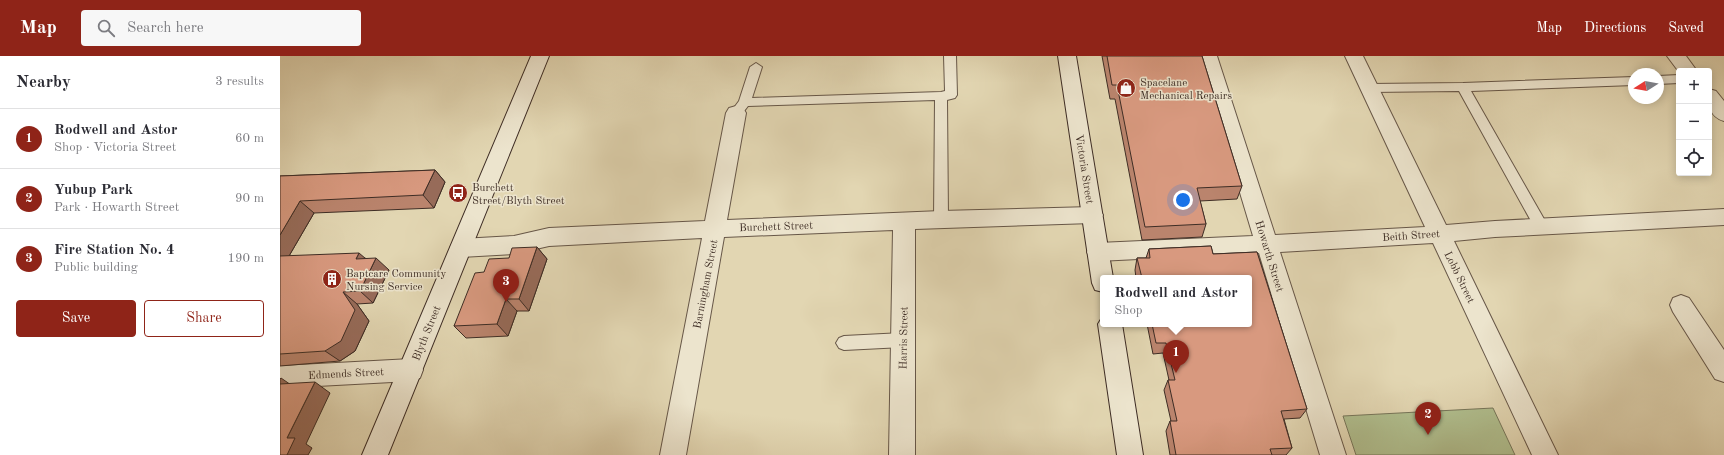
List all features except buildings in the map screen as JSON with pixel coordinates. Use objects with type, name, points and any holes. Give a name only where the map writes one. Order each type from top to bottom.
[{"type":"street","name":"Blyth Street","points":[[375,455],[540,56]]},
{"type":"street","name":"Victoria Street","points":[[1067,56],[1102,275]]},
{"type":"street","name":"Howarth Street","points":[[1208,56],[1332,455]]},
{"type":"street","name":"Lobb Street","points":[[1354,56],[1545,455]]},
{"type":"street","points":[[1676,56],[1686,68]]},
{"type":"street","points":[[1712,100],[1724,114]]},
{"type":"street","name":"Barningham Street","points":[[673,455],[716,229],[741,108]]},
{"type":"street","name":"Burchett Street","points":[[461,248],[514,244],[549,237],[941,219],[1092,215]]},
{"type":"street","name":"Beith Street","points":[[1098,252],[1421,236],[1440,233],[1541,226],[1724,217]]},
{"type":"street","name":"Harris Street","points":[[902,455],[904,221]]},
{"type":"street","points":[[1681,305],[1724,371]]},
{"type":"street","points":[[1110,327],[1130,455]]},
{"type":"street","name":"Edmends Street","points":[[280,377],[411,370]]},
{"type":"lane","points":[[756,67],[741,108],[951,95],[950,56]]},
{"type":"lane","points":[[1664,80],[1676,79]]},
{"type":"lane","points":[[1370,88],[1463,87],[1628,81]]},
{"type":"lane","points":[[1463,87],[1541,226]]},
{"type":"lane","points":[[941,96],[941,219]]},
{"type":"lane","points":[[844,343],[903,340]]},
{"type":"green space","points":[[1493,408],[1515,455],[1356,455],[1343,416]]},
{"type":"place","name":"Spacelane Mechanical Repairs","points":[[1126,88]]},
{"type":"place","name":"Burchett Street/Blyth Street","points":[[458,193]]},
{"type":"place","name":"Baptcare Community Nursing Service","points":[[332,279]]},
{"type":"place","name":"Fire Station No. 4","points":[[506,302]]},
{"type":"place","name":"Rodwell and Astor","points":[[1176,373]]},
{"type":"place","name":"Yubup Park","points":[[1428,435]]}]
